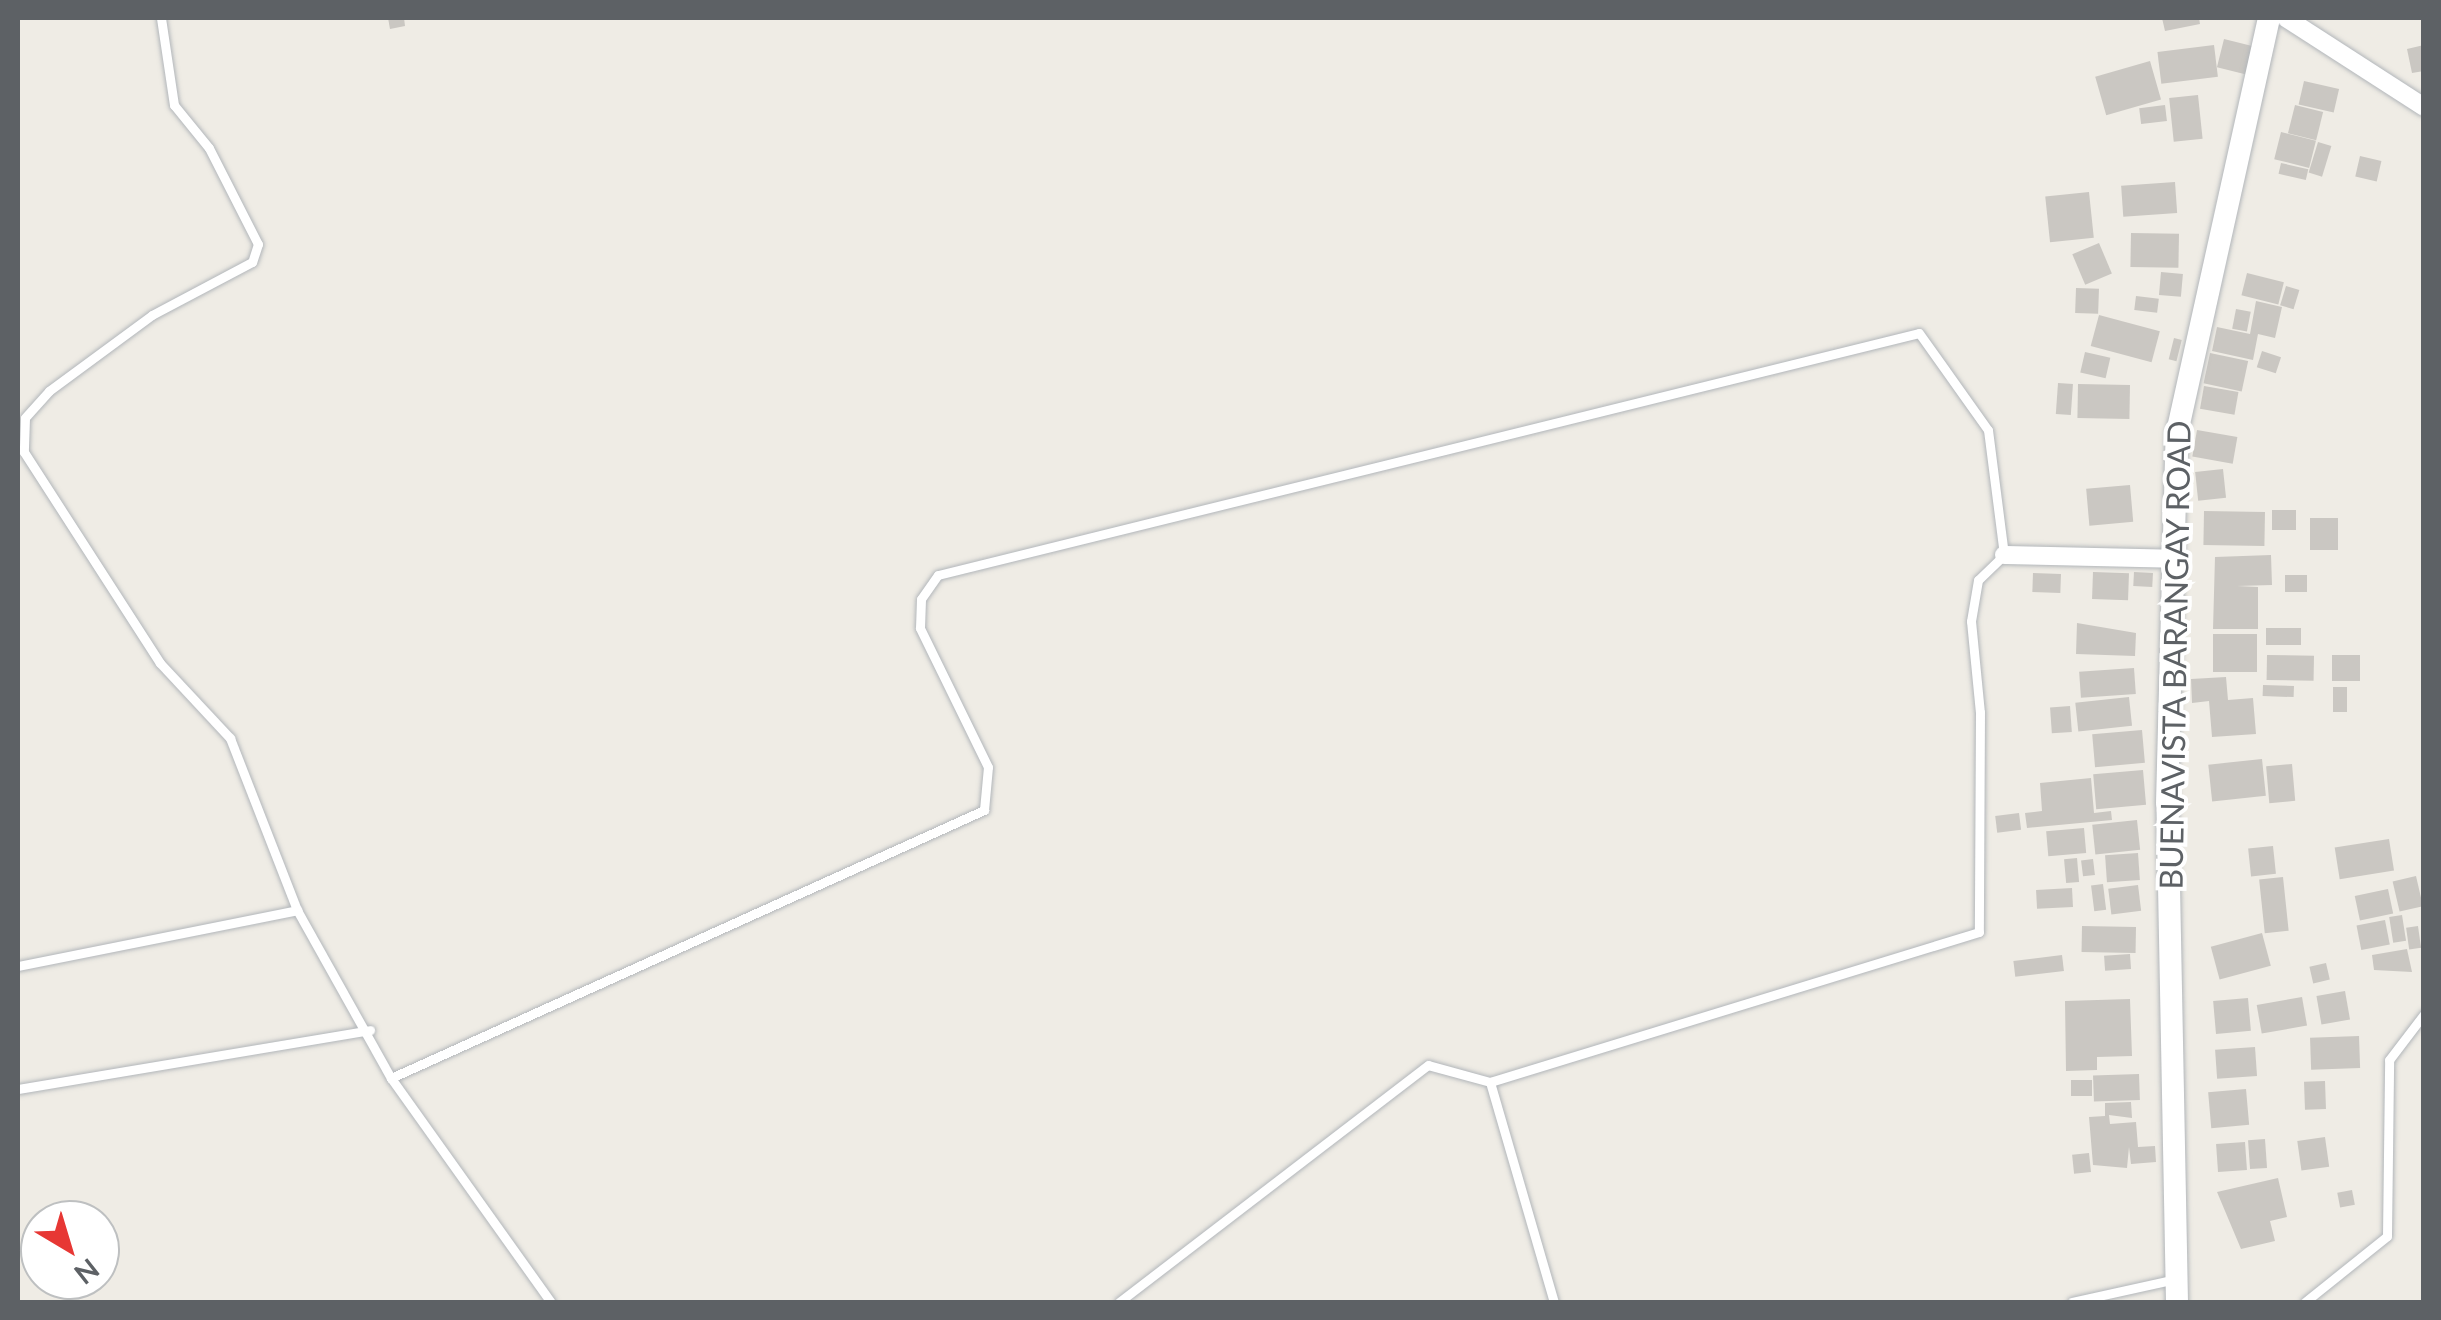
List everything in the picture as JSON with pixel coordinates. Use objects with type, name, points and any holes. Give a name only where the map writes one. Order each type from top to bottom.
[{"type":"street","name":"BUENAVISTA BARANGAY ROAD","points":[[2176,1291],[2166,803],[2182,392],[2269,18]]},
{"type":"street","points":[[2286,18],[2424,107]]},
{"type":"street","points":[[2004,555],[2175,559]]},
{"type":"lane","points":[[160,18],[174,105],[210,148],[258,244],[252,262],[152,314],[49,391],[24,418],[24,452],[160,663],[230,738],[297,910],[370,1030],[391,1078],[550,1302]]},
{"type":"lane","points":[[391,1078],[984,810],[988,767],[920,628],[921,599],[938,574],[1919,333],[1988,430],[2004,555],[1978,580],[1971,621],[1980,712],[1979,932],[1490,1082],[1428,1065],[1400,1081],[1118,1302]]},
{"type":"lane","points":[[18,966],[297,910]]},
{"type":"lane","points":[[2305,1302],[2387,1236],[2390,1060],[2424,1014]]},
{"type":"lane","points":[[18,1089],[370,1030]]},
{"type":"lane","points":[[1490,1082],[1554,1302]]},
{"type":"lane","points":[[2072,1302],[2176,1291]]},
{"type":"building","points":[[388,18],[404,18],[405,26],[390,29]]},
{"type":"building","points":[[2162,18],[2199,18],[2200,24],[2165,31]]},
{"type":"building","points":[[2224,39],[2252,46],[2245,74],[2217,67]]},
{"type":"building","points":[[2214,45],[2218,77],[2161,84],[2157,52]]},
{"type":"building","points":[[2424,45],[2424,71],[2412,73],[2407,49]]},
{"type":"building","points":[[2150,61],[2161,99],[2106,115],[2095,77]]},
{"type":"building","points":[[2304,81],[2339,89],[2334,112],[2299,104]]},
{"type":"building","points":[[2198,95],[2203,139],[2174,142],[2169,98]]},
{"type":"building","points":[[2165,105],[2167,121],[2141,124],[2139,108]]},
{"type":"building","points":[[2295,105],[2323,112],[2316,140],[2288,133]]},
{"type":"building","points":[[2281,132],[2316,141],[2309,168],[2274,159]]},
{"type":"building","points":[[2318,142],[2331,146],[2322,177],[2309,173]]},
{"type":"building","points":[[2360,156],[2381,161],[2377,181],[2355,176]]},
{"type":"building","points":[[2281,163],[2308,169],[2306,180],[2279,174]]},
{"type":"building","points":[[2175,182],[2177,213],[2123,217],[2121,186]]},
{"type":"building","points":[[2089,192],[2094,238],[2050,242],[2045,197]]},
{"type":"building","points":[[2131,233],[2179,234],[2178,268],[2130,267]]},
{"type":"building","points":[[2099,243],[2112,273],[2085,285],[2072,254]]},
{"type":"building","points":[[2161,272],[2183,274],[2181,297],[2159,295]]},
{"type":"building","points":[[2247,273],[2284,282],[2278,305],[2241,295]]},
{"type":"building","points":[[2286,286],[2299,290],[2294,309],[2280,305]]},
{"type":"building","points":[[2076,288],[2099,289],[2098,314],[2075,313]]},
{"type":"building","points":[[2136,296],[2159,299],[2157,313],[2134,310]]},
{"type":"building","points":[[2256,301],[2282,307],[2275,338],[2258,334],[2253,360],[2212,351],[2217,327],[2250,334]]},
{"type":"building","points":[[2236,309],[2251,312],[2247,331],[2232,329]]},
{"type":"building","points":[[2099,315],[2160,331],[2152,362],[2091,346]]},
{"type":"building","points":[[2174,338],[2182,340],[2176,361],[2169,359]]},
{"type":"building","points":[[2262,351],[2281,357],[2276,373],[2257,367]]},
{"type":"building","points":[[2085,352],[2110,358],[2106,378],[2080,372]]},
{"type":"building","points":[[2210,353],[2248,361],[2242,391],[2204,383]]},
{"type":"building","points":[[2058,383],[2073,384],[2071,415],[2056,414]]},
{"type":"building","points":[[2078,384],[2130,385],[2129,419],[2077,418]]},
{"type":"building","points":[[2204,386],[2238,392],[2234,415],[2200,409]]},
{"type":"building","points":[[2197,430],[2237,437],[2233,464],[2192,457]]},
{"type":"building","points":[[2223,469],[2226,498],[2198,501],[2195,472]]},
{"type":"building","points":[[2130,485],[2133,522],[2089,526],[2086,489]]},
{"type":"building","points":[[2272,510],[2296,510],[2296,530],[2272,530]]},
{"type":"building","points":[[2204,511],[2265,512],[2264,546],[2203,545]]},
{"type":"building","points":[[2310,518],[2338,518],[2338,550],[2310,550]]},
{"type":"building","points":[[2271,555],[2272,585],[2237,586],[2258,587],[2258,629],[2213,629],[2215,557]]},
{"type":"building","points":[[2093,572],[2129,573],[2128,600],[2092,599]]},
{"type":"building","points":[[2134,572],[2153,573],[2152,587],[2133,586]]},
{"type":"building","points":[[2033,573],[2061,574],[2060,593],[2032,592]]},
{"type":"building","points":[[2285,575],[2307,575],[2307,592],[2285,592]]},
{"type":"building","points":[[2077,623],[2136,633],[2135,656],[2076,654]]},
{"type":"building","points":[[2266,628],[2301,628],[2301,645],[2266,645]]},
{"type":"building","points":[[2213,634],[2257,634],[2257,672],[2213,672]]},
{"type":"building","points":[[2267,655],[2314,656],[2314,681],[2267,680]]},
{"type":"building","points":[[2332,655],[2360,655],[2360,681],[2332,681]]},
{"type":"building","points":[[2134,668],[2136,694],[2081,698],[2079,672]]},
{"type":"building","points":[[2226,677],[2228,700],[2253,698],[2256,734],[2212,737],[2209,701],[2192,703],[2191,679]]},
{"type":"building","points":[[2263,685],[2294,686],[2294,697],[2263,696]]},
{"type":"building","points":[[2333,687],[2347,687],[2347,712],[2333,712]]},
{"type":"building","points":[[2129,697],[2132,726],[2078,731],[2075,703]]},
{"type":"building","points":[[2070,706],[2072,732],[2052,733],[2050,707]]},
{"type":"building","points":[[2142,730],[2145,763],[2095,767],[2092,734]]},
{"type":"building","points":[[2262,759],[2266,796],[2212,801],[2208,765]]},
{"type":"building","points":[[2292,764],[2295,801],[2269,803],[2266,766]]},
{"type":"building","points":[[2143,770],[2146,805],[2096,809],[2093,774]]},
{"type":"building","points":[[2091,778],[2094,813],[2111,811],[2112,820],[2027,828],[2025,813],[2042,811],[2040,783]]},
{"type":"building","points":[[2019,813],[2021,830],[1997,833],[1995,816]]},
{"type":"building","points":[[2137,820],[2140,850],[2095,855],[2092,825]]},
{"type":"building","points":[[2084,828],[2086,853],[2048,856],[2046,831]]},
{"type":"building","points":[[2389,839],[2394,871],[2340,879],[2335,848]]},
{"type":"building","points":[[2273,846],[2276,874],[2251,876],[2248,849]]},
{"type":"building","points":[[2138,853],[2140,880],[2107,882],[2105,855]]},
{"type":"building","points":[[2077,858],[2079,882],[2066,883],[2064,859]]},
{"type":"building","points":[[2093,859],[2095,875],[2083,876],[2081,860]]},
{"type":"building","points":[[2416,876],[2423,906],[2400,912],[2393,881]]},
{"type":"building","points":[[2283,877],[2289,931],[2265,933],[2259,880]]},
{"type":"building","points":[[2103,884],[2106,910],[2094,911],[2091,885]]},
{"type":"building","points":[[2138,885],[2141,911],[2111,914],[2108,889]]},
{"type":"building","points":[[2072,888],[2073,907],[2037,909],[2036,890]]},
{"type":"building","points":[[2388,889],[2393,913],[2360,921],[2355,896]]},
{"type":"building","points":[[2402,915],[2406,941],[2393,943],[2389,917]]},
{"type":"building","points":[[2385,920],[2390,945],[2361,950],[2357,926]]},
{"type":"building","points":[[2082,926],[2136,927],[2136,953],[2082,952]]},
{"type":"building","points":[[2418,926],[2421,948],[2409,949],[2406,928]]},
{"type":"building","points":[[2262,933],[2271,966],[2220,980],[2211,947]]},
{"type":"building","points":[[2407,949],[2412,972],[2374,970],[2372,955]]},
{"type":"building","points":[[2130,954],[2131,969],[2105,971],[2104,956]]},
{"type":"building","points":[[2062,955],[2064,971],[2015,977],[2013,961]]},
{"type":"building","points":[[2326,963],[2330,980],[2313,983],[2309,967]]},
{"type":"building","points":[[2345,991],[2350,1020],[2321,1025],[2316,996]]},
{"type":"building","points":[[2302,997],[2307,1026],[2262,1034],[2257,1005]]},
{"type":"building","points":[[2248,998],[2251,1031],[2216,1034],[2213,1001]]},
{"type":"building","points":[[2130,999],[2132,1056],[2097,1057],[2097,1070],[2066,1071],[2065,1001]]},
{"type":"building","points":[[2359,1036],[2360,1068],[2311,1070],[2310,1038]]},
{"type":"building","points":[[2255,1047],[2257,1076],[2217,1079],[2215,1050]]},
{"type":"building","points":[[2139,1074],[2140,1100],[2094,1102],[2093,1076]]},
{"type":"building","points":[[2071,1080],[2092,1080],[2092,1096],[2071,1096]]},
{"type":"building","points":[[2325,1081],[2326,1109],[2305,1110],[2304,1082]]},
{"type":"building","points":[[2246,1089],[2249,1125],[2211,1128],[2208,1092]]},
{"type":"building","points":[[2131,1102],[2132,1118],[2109,1115],[2110,1124],[2136,1122],[2138,1147],[2155,1146],[2156,1162],[2131,1164],[2129,1147],[2127,1168],[2093,1165],[2089,1117],[2105,1116],[2105,1103]]},
{"type":"building","points":[[2325,1137],[2329,1167],[2301,1171],[2297,1141]]},
{"type":"building","points":[[2265,1139],[2267,1168],[2250,1169],[2248,1140]]},
{"type":"building","points":[[2245,1142],[2247,1170],[2218,1172],[2216,1144]]},
{"type":"building","points":[[2089,1153],[2091,1172],[2074,1174],[2072,1155]]},
{"type":"building","points":[[2278,1178],[2287,1217],[2270,1221],[2275,1241],[2241,1249],[2217,1192]]},
{"type":"building","points":[[2352,1190],[2355,1205],[2340,1208],[2337,1193]]}]
